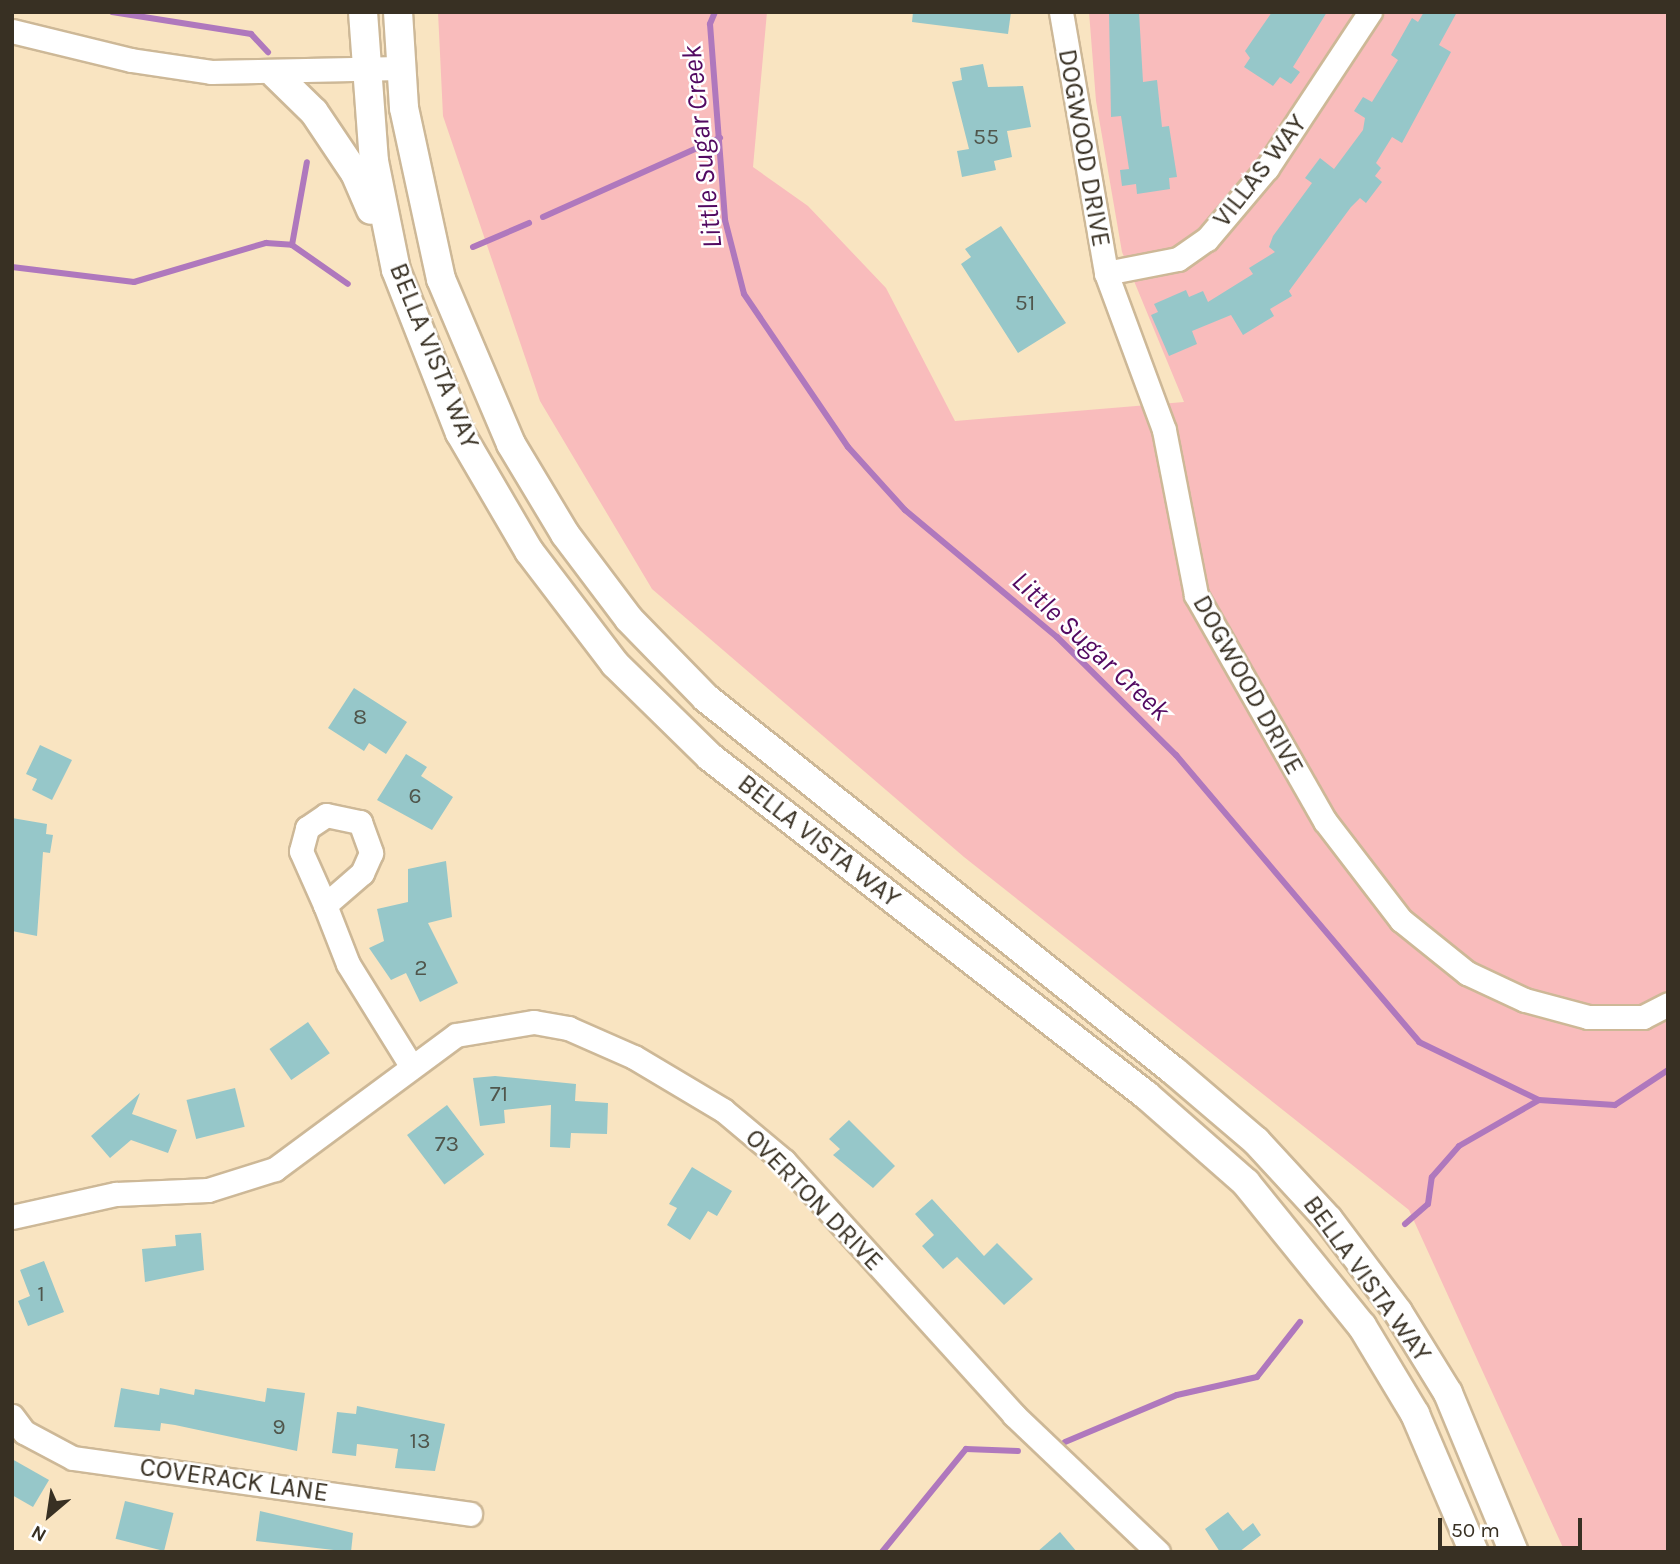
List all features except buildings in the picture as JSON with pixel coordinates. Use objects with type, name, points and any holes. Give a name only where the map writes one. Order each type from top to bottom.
[{"type":"main road","name":"BELLA VISTA WAY","points":[[363,12],[363,69],[396,270],[460,433],[529,551],[615,664],[710,757],[1116,1072],[1246,1183],[1362,1326],[1415,1414],[1474,1552]]},
{"type":"main road","name":"BELLA VISTA WAY","points":[[398,12],[400,68],[422,213],[441,279],[511,444],[565,534],[629,619],[706,698],[1174,1070],[1256,1140],[1319,1209],[1398,1312],[1448,1393],[1514,1552]]},
{"type":"main road","points":[[275,74],[314,112],[355,173],[396,270]]},
{"type":"street","name":"DOGWOOD DRIVE","points":[[1061,12],[1106,272],[1164,430],[1175,514],[1196,595],[1325,821],[1393,909],[1467,973],[1525,1000],[1612,1020],[1643,1017],[1668,1004]]},
{"type":"street","name":"VILLAS WAY","points":[[1106,272],[1178,259],[1207,239],[1267,168],[1370,12]]},
{"type":"street","points":[[12,31],[131,60],[275,74],[400,68]]},
{"type":"street","points":[[325,905],[348,964],[410,1064]]},
{"type":"street","name":"OVERTON DRIVE","points":[[12,1217],[116,1194],[208,1189],[275,1169],[410,1064],[456,1035],[534,1022],[568,1028],[634,1057],[723,1110],[784,1161],[1014,1415],[1158,1552]]},
{"type":"street","name":"COVERACK LANE","points":[[12,1416],[24,1432],[72,1458],[470,1514]]},
{"type":"shaded area","points":[[438,12],[767,12],[753,167],[808,206],[886,288],[955,421],[1184,402],[1122,252],[1096,101],[1089,12],[1668,12],[1668,1552],[1565,1552],[1409,1210],[964,857],[652,589],[540,401],[443,116]]},
{"type":"waterway","points":[[112,12],[251,34],[268,52]]},
{"type":"waterway","name":"Little Sugar Creek","points":[[715,12],[710,24],[725,220],[744,294],[848,447],[905,510],[1057,637],[1176,755],[1419,1042],[1539,1100],[1615,1105],[1668,1070]]},
{"type":"waterway","points":[[543,217],[720,138]]},
{"type":"waterway","points":[[292,245],[307,162]]},
{"type":"waterway","points":[[473,247],[529,223]]},
{"type":"waterway","points":[[12,267],[134,282],[266,243],[292,245],[348,284]]},
{"type":"waterway","points":[[1405,1224],[1428,1204],[1432,1177],[1459,1146],[1539,1100]]},
{"type":"waterway","points":[[1065,1442],[1177,1395],[1257,1377],[1300,1322]]},
{"type":"waterway","points":[[882,1552],[966,1449],[1018,1451]]}]
